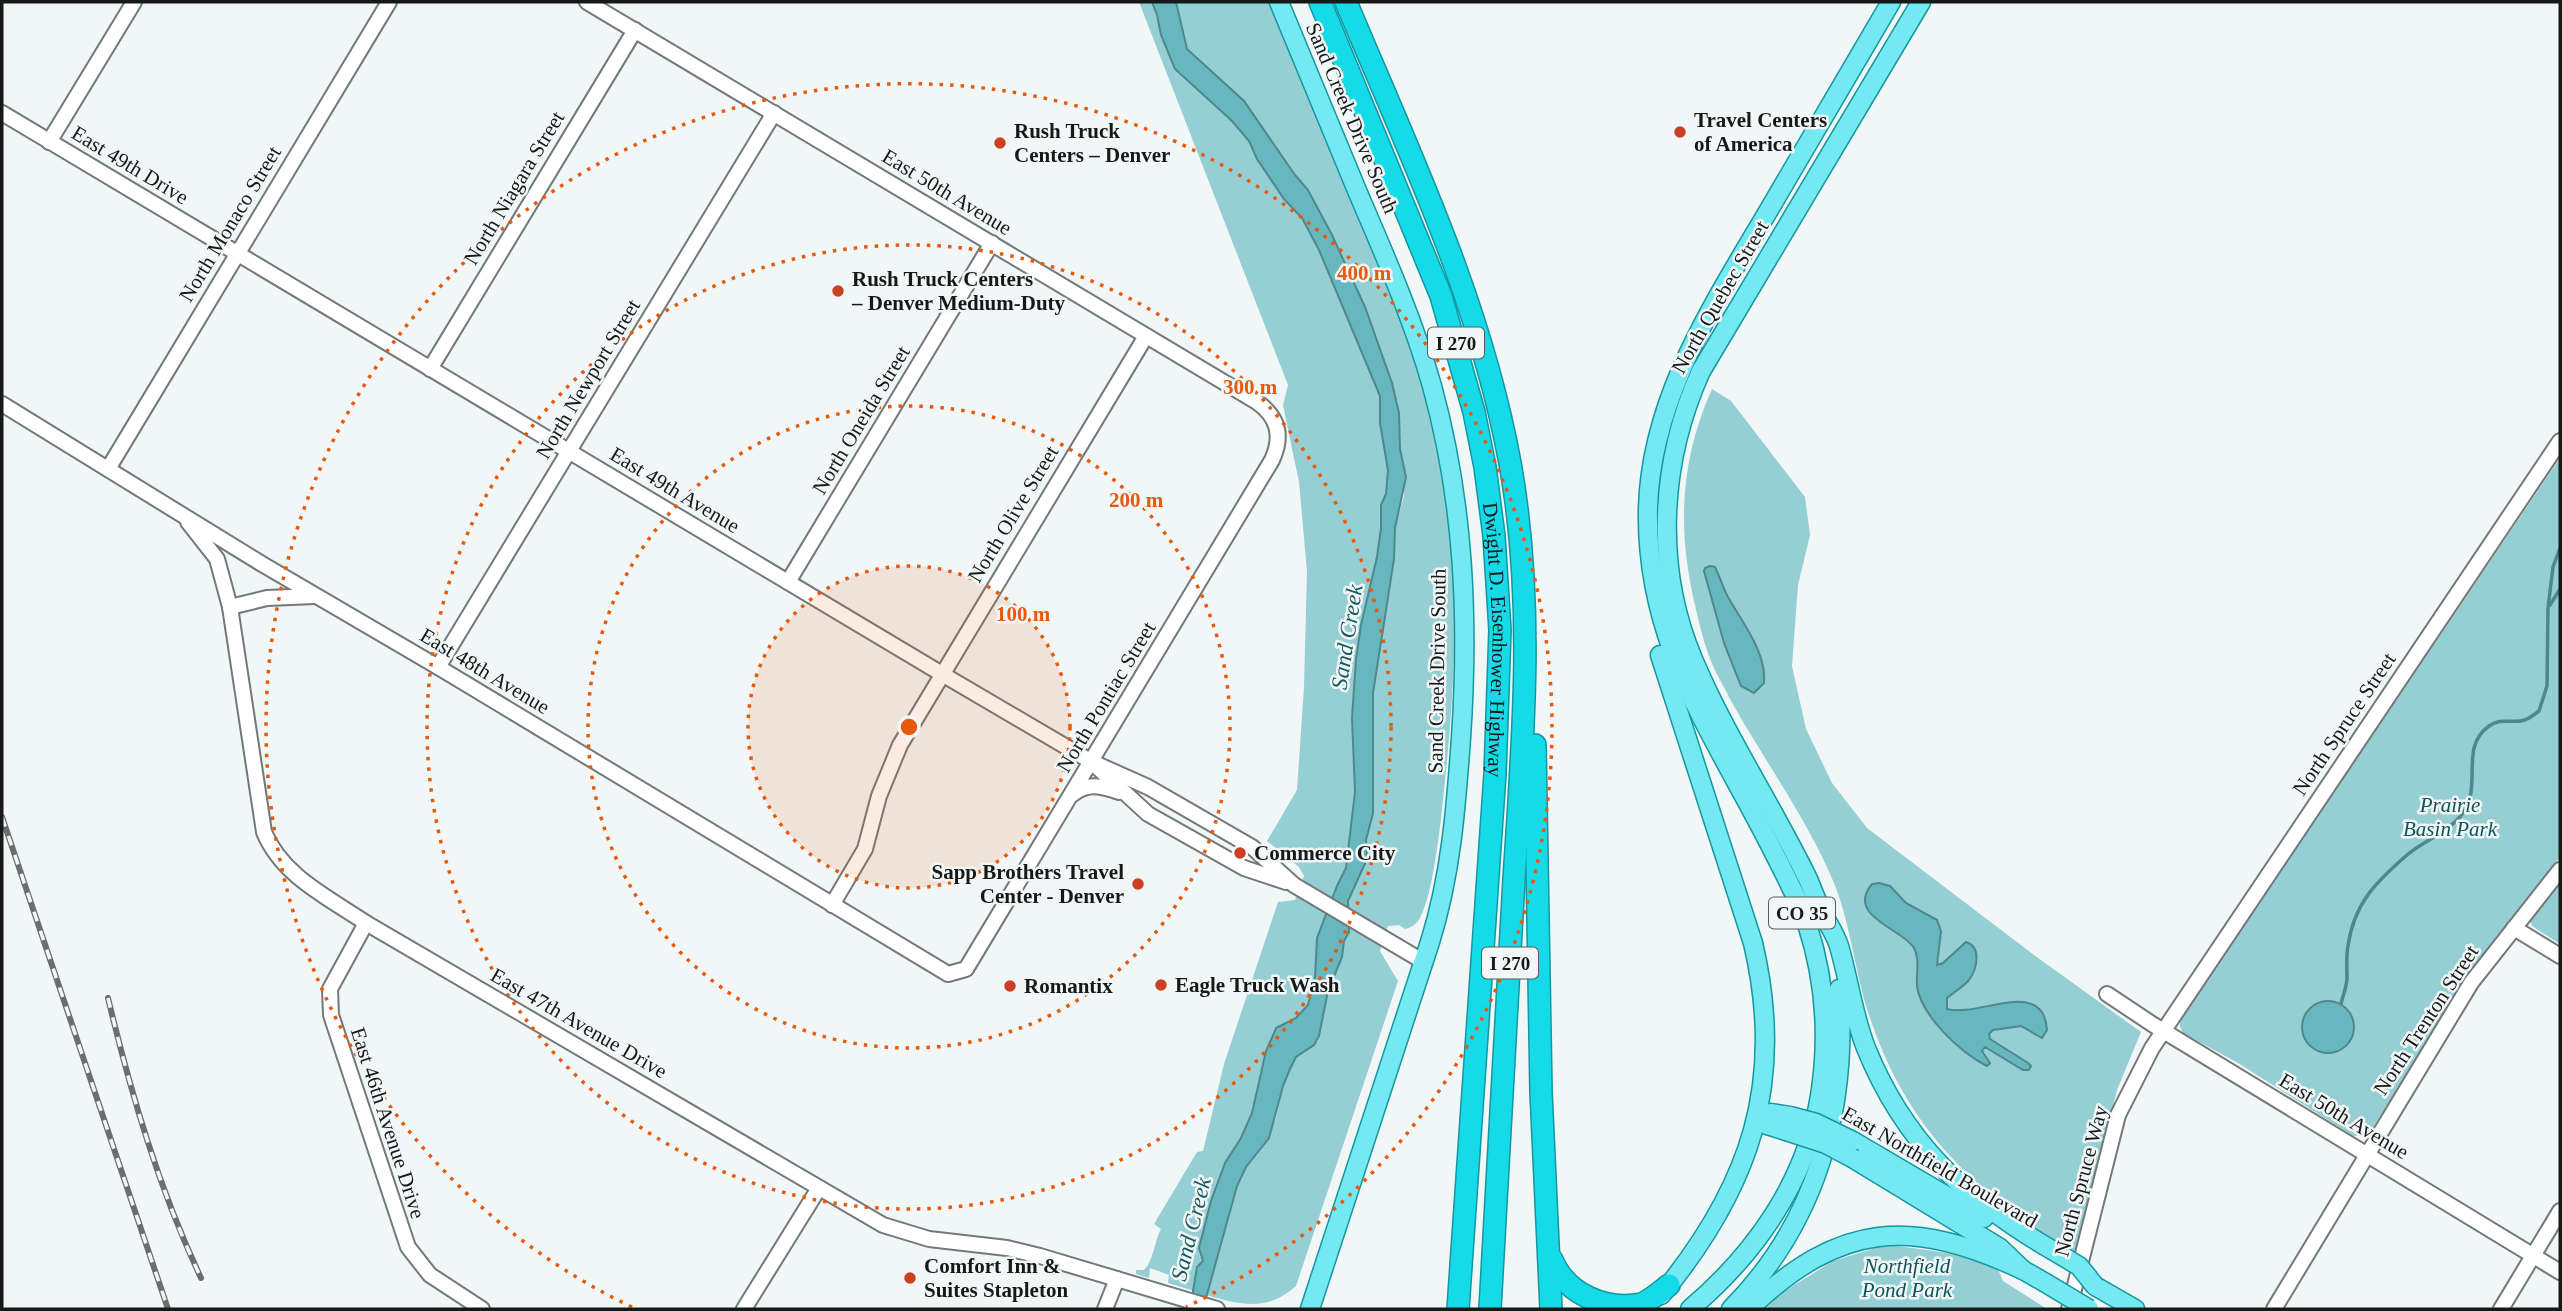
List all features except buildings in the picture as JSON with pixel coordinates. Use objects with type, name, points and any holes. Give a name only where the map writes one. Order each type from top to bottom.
[{"type":"highway","name":"Dwight D. Eisenhower Highway","points":[[1320,2],[1441,296],[1474,412],[1485,467],[1494,536],[1500,630],[1495,761],[1458,1309]]},
{"type":"highway","name":"Dwight D. Eisenhower Highway","points":[[1346,2],[1448,244],[1480,336],[1497,399],[1514,484],[1525,616],[1519,808],[1490,1309]]},
{"type":"highway","points":[[1525,616],[1535,669],[1540,1066],[1552,1309]]},
{"type":"highway","points":[[1548,1252],[1559,1275],[1572,1290],[1607,1308],[1642,1304],[1669,1286]]},
{"type":"main road","name":"Sand Creek Drive South","points":[[1279,2],[1411,320],[1439,415],[1456,505],[1465,613],[1464,695],[1447,880],[1424,962],[1310,1309]]},
{"type":"main road","name":"North Quebec Street","points":[[1648,506],[1651,466],[1660,425],[1691,346],[1891,2]]},
{"type":"main road","name":"North Quebec Street","points":[[1820,908],[1790,845],[1710,695],[1686,640],[1669,562],[1666,528],[1668,490],[1672,458],[1692,390],[1711,351],[1921,2]]},
{"type":"main road","points":[[1648,506],[1638,532],[1641,579],[1648,615],[1739,896],[1762,987],[1765,1051],[1758,1117],[1743,1164],[1702,1242],[1650,1309]]},
{"type":"main road","name":"CO 35","points":[[1648,506],[1649,549],[1654,585],[1671,653],[1703,721],[1796,897],[1815,956],[1825,1020],[1824,1066],[1818,1107],[1811,1136],[1795,1177],[1750,1250],[1690,1309]]},
{"type":"main road","points":[[1820,908],[1838,943],[1851,1004],[1866,1048],[1889,1096],[1905,1121],[1933,1157],[1966,1192],[2051,1254]]},
{"type":"main road","name":"CO 35","points":[[1731,1309],[1759,1279],[1795,1222],[1822,1160],[1834,1114],[1840,1070],[1841,1016],[1836,971],[1820,908]]},
{"type":"main road","name":"East Northfield Boulevard","points":[[1758,1117],[1767,1125],[1788,1123],[1826,1144],[1854,1150],[2051,1254],[2100,1289],[2135,1309]]},
{"type":"main road","name":"East Northfield Boulevard","points":[[1854,1150],[2000,1248],[2023,1270],[2089,1309]]},
{"type":"main road","points":[[1749,1309],[1802,1265],[1840,1246],[1879,1237],[1922,1236],[1947,1240],[1973,1248],[2023,1270]]},
{"type":"street","points":[[49,142],[134,2]]},
{"type":"street","name":"North Monaco Street","points":[[108,469],[389,2]]},
{"type":"street","name":"East 50th Avenue","points":[[587,2],[1257,402],[1272,415],[1277,426]]},
{"type":"street","name":"North Niagara Street","points":[[430,369],[635,30]]},
{"type":"street","name":"East 49th Drive","points":[[2,113],[237,254]]},
{"type":"street","name":"North Newport Street","points":[[438,667],[775,113]]},
{"type":"street","name":"North Oneida Street","points":[[788,582],[992,243]]},
{"type":"street","name":"East 49th Avenue","points":[[237,254],[1092,762],[1127,776],[1169,798],[1252,847],[1294,885]]},
{"type":"street","name":"North Olive Street","points":[[832,905],[865,849],[879,796],[892,761],[1146,336]]},
{"type":"street","name":"East 48th Avenue","points":[[2,404],[316,596],[948,974]]},
{"type":"street","name":"North Pontiac Street","points":[[948,974],[962,971],[972,961],[1092,762],[1272,460],[1279,438],[1277,426]]},
{"type":"street","name":"North Spruce Street","points":[[2162,1031],[2560,440]]},
{"type":"street","name":"East 47th Avenue Drive","points":[[181,513],[217,559],[230,607],[260,814],[269,844],[283,864],[296,876],[366,923],[869,1218],[914,1236],[1007,1248],[1217,1309]]},
{"type":"street","points":[[230,607],[288,596],[316,596]]},
{"type":"street","name":"East 49th Avenue","points":[[1092,762],[1147,814],[1244,868],[1294,885],[1424,962]]},
{"type":"street","points":[[1072,795],[1082,787],[1094,785],[1122,793]]},
{"type":"street","name":"North Trenton Street","points":[[2274,1309],[2471,984],[2560,870]]},
{"type":"street","name":"East 46th Avenue Drive","points":[[366,923],[330,989],[334,1031],[408,1247],[429,1275],[482,1309]]},
{"type":"street","points":[[2514,928],[2560,956]]},
{"type":"street","name":"East 50th Avenue","points":[[2107,994],[2162,1031],[2560,1272]]},
{"type":"street","name":"North Spruce Way","points":[[2069,1309],[2118,1115],[2162,1031]]},
{"type":"street","points":[[744,1309],[819,1188]]},
{"type":"street","points":[[2501,1309],[2560,1211]]},
{"type":"street","points":[[1104,1309],[1117,1279]]},
{"type":"green space","points":[[1139,2],[1152,2],[1161,35],[1195,88],[1232,121],[1249,141],[1257,159],[1284,199],[1302,218],[1332,277],[1380,396],[1380,423],[1388,470],[1386,494],[1381,505],[1377,557],[1356,658],[1352,718],[1355,792],[1346,869],[1317,938],[1315,977],[1308,1005],[1296,1018],[1276,1028],[1252,1113],[1241,1138],[1225,1163],[1199,1248],[1203,1261],[1195,1274],[1194,1291],[1168,1283],[1169,1275],[1150,1268],[1149,1278],[1136,1274],[1136,1270],[1144,1270],[1147,1266],[1161,1229],[1154,1224],[1197,1152],[1203,1151],[1224,1064],[1278,902],[1295,900],[1304,876],[1299,867],[1267,841],[1297,790],[1304,687],[1307,572],[1299,482],[1283,405],[1288,385]]},
{"type":"green space","points":[[1176,2],[1270,2],[1377,256],[1418,370],[1438,447],[1454,570],[1454,653],[1449,736],[1438,842],[1427,901],[1418,921],[1412,926],[1405,929],[1399,925],[1388,926],[1380,951],[1398,981],[1296,1286],[1275,1300],[1254,1304],[1232,1302],[1207,1295],[1237,1187],[1246,1167],[1275,1121],[1283,1086],[1296,1057],[1319,1036],[1328,991],[1349,932],[1348,901],[1366,859],[1366,840],[1373,813],[1373,693],[1394,559],[1395,528],[1404,496],[1404,464],[1400,449],[1399,413],[1365,307],[1332,235],[1308,190],[1244,101],[1186,49]]},
{"type":"green space","points":[[1712,389],[1731,401],[1805,497],[1810,535],[1798,585],[1792,666],[1806,729],[1832,783],[1867,828],[2034,955],[2141,1032],[2117,1090],[2075,1253],[2040,1231],[1977,1183],[1926,1128],[1905,1096],[1871,1021],[1840,900],[1822,856],[1711,662],[1689,577],[1684,522],[1693,442]]},
{"type":"green space","name":"Prairie Basin Park","points":[[2560,458],[2560,857],[2464,980],[2372,1129],[2364,1135],[2353,1136],[2238,1063],[2183,1033],[2180,1020]]},
{"type":"green space","points":[[2560,879],[2560,944],[2532,926],[2529,917]]},
{"type":"green space","name":"Northfield Pond Park","points":[[1885,1245],[1956,1255],[1997,1267],[2003,1281],[2047,1309],[1765,1309],[1780,1294],[1833,1261]]},
{"type":"shaded area","points":[[1152,2],[1176,2],[1187,49],[1244,101],[1308,190],[1365,307],[1392,383],[1399,413],[1400,449],[1406,477],[1395,528],[1394,559],[1373,693],[1373,813],[1366,840],[1367,859],[1348,901],[1349,932],[1328,991],[1319,1036],[1314,1045],[1296,1057],[1283,1086],[1269,1138],[1246,1167],[1237,1186],[1203,1309],[1190,1309],[1197,1267],[1203,1261],[1199,1248],[1211,1201],[1225,1163],[1241,1138],[1252,1113],[1266,1051],[1276,1028],[1296,1018],[1308,1005],[1315,977],[1317,938],[1346,868],[1355,792],[1352,718],[1356,659],[1377,557],[1381,505],[1386,494],[1388,470],[1380,423],[1380,396],[1319,250],[1302,218],[1284,199],[1257,159],[1249,141],[1232,121],[1175,69],[1161,35]]},
{"type":"shaded area","points":[[1710,566],[1715,567],[1726,594],[1762,660],[1764,683],[1754,693],[1741,686],[1724,643],[1704,571]]},
{"type":"shaded area","points":[[1872,884],[1890,886],[1906,903],[1937,920],[1941,931],[1937,965],[1943,963],[1966,942],[1974,948],[1977,959],[1972,975],[1947,998],[1947,1009],[1960,1010],[2022,1002],[2034,1005],[2043,1014],[2047,1030],[2042,1038],[2021,1026],[1993,1030],[1989,1034],[1990,1039],[2028,1063],[2031,1066],[2029,1070],[2023,1070],[1985,1047],[1982,1051],[1990,1063],[1987,1066],[1954,1043],[1934,1021],[1920,998],[1914,948],[1879,921],[1866,905],[1866,895]]},
{"type":"shaded area","points":[[2328,1001],[2347,1008],[2354,1027],[2347,1046],[2328,1053],[2309,1046],[2302,1027],[2309,1008]]},
{"type":"waterway","points":[[2341,1004],[2347,981],[2347,954],[2351,931],[2355,917],[2368,894],[2407,855],[2447,829],[2467,807],[2471,795],[2475,746],[2480,735],[2494,723],[2525,720],[2539,711],[2547,686],[2548,608],[2553,567],[2560,548]]},
{"type":"waterway","points":[[2550,605],[2560,589]]},
{"type":"railway","points":[[2,817],[168,1309]]},
{"type":"railway","points":[[108,998],[147,1141],[201,1278]]},
{"type":"place","name":"Travel Centers of America","points":[[1680,132]]},
{"type":"place","name":"Rush Truck Centers – Denver","points":[[1000,143]]},
{"type":"place","name":"Rush Truck Centers – Denver Medium-Duty","points":[[838,291]]},
{"type":"place","name":"Commerce City","points":[[1240,853]]},
{"type":"place","name":"Sapp Brothers Travel Center - Denver","points":[[1138,884]]},
{"type":"place","name":"Eagle Truck Wash","points":[[1161,985]]},
{"type":"place","name":"Romantix","points":[[1010,986]]},
{"type":"place","name":"Comfort Inn & Suites Stapleton","points":[[910,1278]]},
{"type":"water label","name":"Sand Creek","points":[[1347,637]]},
{"type":"water label","name":"Sand Creek","points":[[1191,1229]]}]
